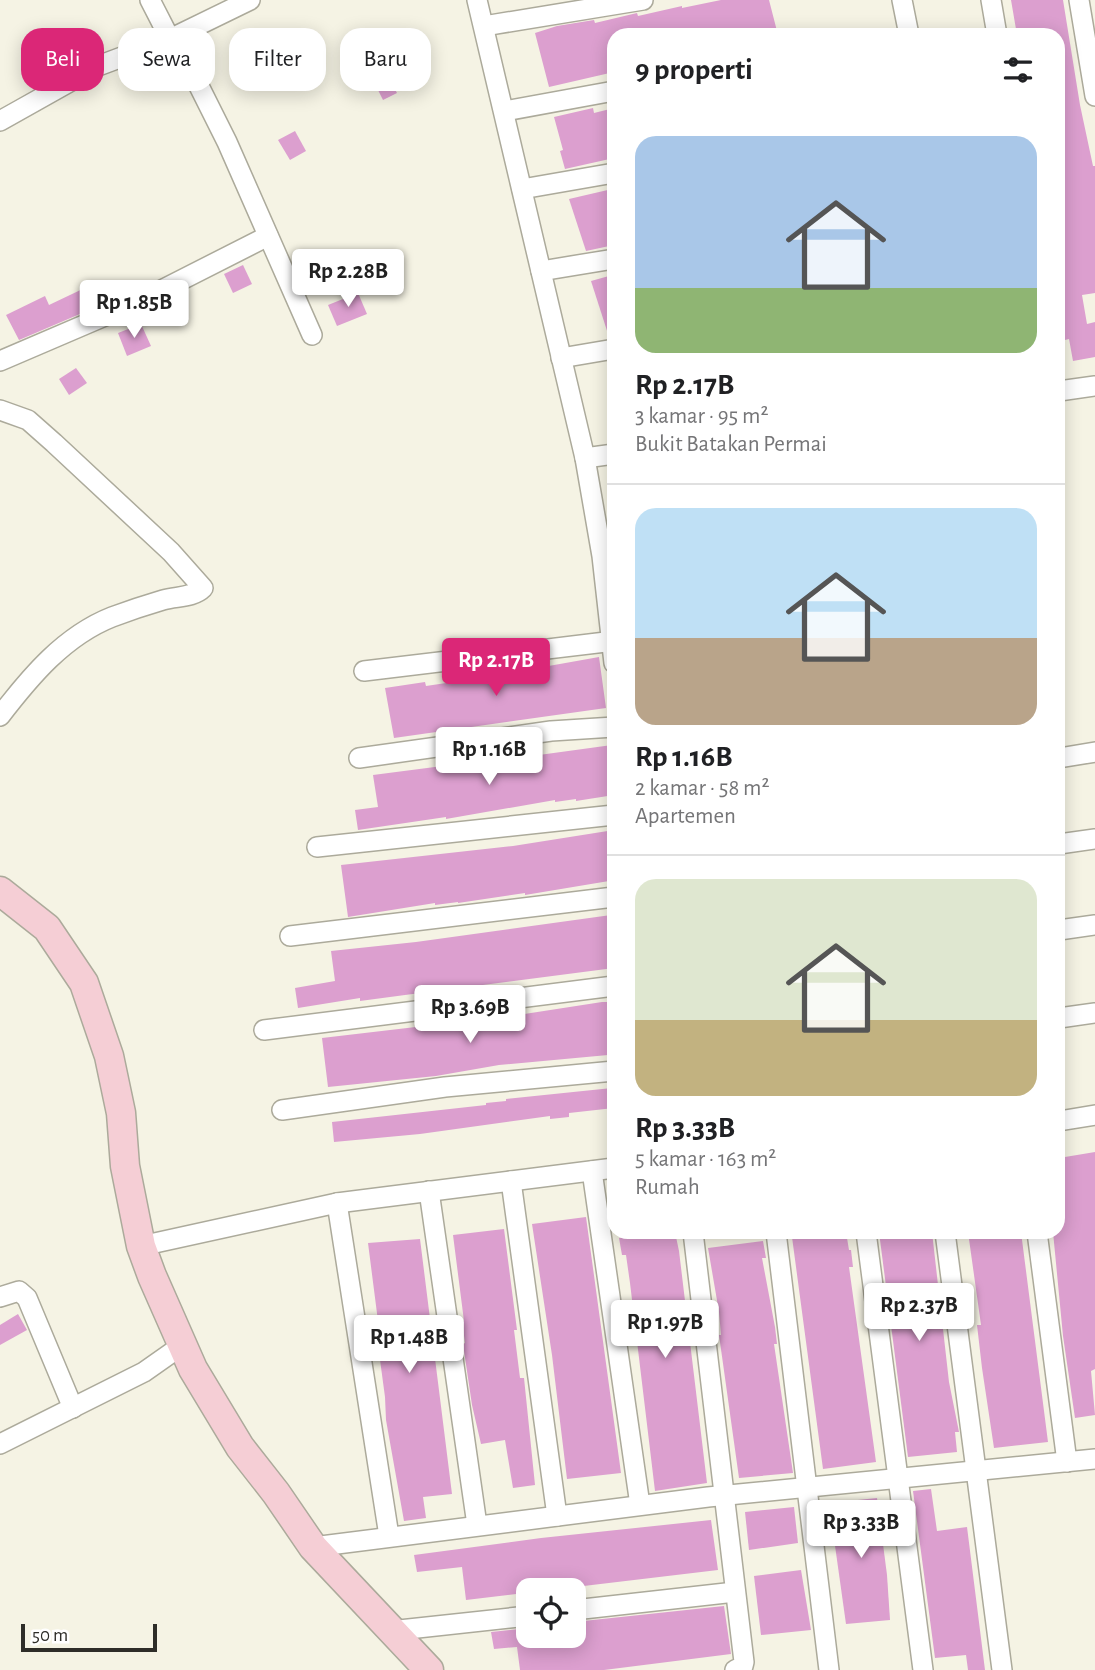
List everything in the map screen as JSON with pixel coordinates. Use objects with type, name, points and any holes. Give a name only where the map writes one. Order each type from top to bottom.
[{"type":"street","points":[[150,0],[165,28]]},
{"type":"street","points":[[191,28],[250,0]]},
{"type":"street","points":[[477,0],[607,551]]},
{"type":"street","points":[[484,26],[643,0]]},
{"type":"street","points":[[902,0],[908,28]]},
{"type":"street","points":[[991,0],[996,28]]},
{"type":"street","points":[[1079,0],[1095,96]]},
{"type":"street","points":[[0,121],[98,66],[118,58]]},
{"type":"street","points":[[202,91],[227,142],[312,335]]},
{"type":"street","points":[[505,111],[607,92]]},
{"type":"street","points":[[522,189],[607,174]]},
{"type":"street","points":[[0,361],[140,301],[268,236]]},
{"type":"street","points":[[541,271],[607,260]]},
{"type":"street","points":[[561,358],[607,350]]},
{"type":"street","points":[[1065,390],[1095,386]]},
{"type":"street","points":[[0,411],[28,420],[170,552],[203,588],[193,594],[165,599],[108,618],[61,647],[0,716]]},
{"type":"street","points":[[585,458],[607,454]]},
{"type":"street","points":[[364,671],[607,642]]},
{"type":"street","points":[[359,758],[551,731],[607,727]]},
{"type":"street","points":[[1065,757],[1095,752]]},
{"type":"street","points":[[317,847],[607,816]]},
{"type":"street","points":[[1065,843],[1095,839]]},
{"type":"street","points":[[0,891],[47,928],[84,983],[102,1032],[114,1078],[121,1113],[125,1166],[141,1246],[181,1346],[214,1408],[313,1547],[429,1670]]},
{"type":"street","points":[[290,936],[607,898]]},
{"type":"street","points":[[1065,929],[1095,925]]},
{"type":"street","points":[[264,1030],[607,987]]},
{"type":"street","points":[[1065,1017],[1095,1013]]},
{"type":"street","points":[[282,1110],[445,1087],[607,1072]]},
{"type":"street","points":[[1065,1120],[1095,1115]]},
{"type":"street","points":[[141,1246],[337,1203],[607,1169]]},
{"type":"street","points":[[592,1171],[640,1505]]},
{"type":"street","points":[[511,1181],[557,1516]]},
{"type":"street","points":[[429,1191],[477,1525]]},
{"type":"street","points":[[337,1203],[389,1536]]},
{"type":"street","points":[[694,1239],[744,1662],[743,1666],[735,1670]]},
{"type":"street","points":[[777,1239],[829,1670]]},
{"type":"street","points":[[867,1239],[923,1670]]},
{"type":"street","points":[[946,1239],[1002,1670]]},
{"type":"street","points":[[1038,1239],[1067,1462]]},
{"type":"street","points":[[0,1297],[19,1292],[27,1298],[73,1408]]},
{"type":"street","points":[[0,1444],[144,1372],[181,1346]]},
{"type":"street","points":[[313,1547],[724,1495],[1095,1459]]},
{"type":"street","points":[[586,1610],[735,1592]]},
{"type":"street","points":[[390,1631],[516,1617]]},
{"type":"building","points":[[721,0],[769,0],[776,28],[607,28],[607,74],[549,87],[535,33],[557,26],[594,20],[595,23],[637,13],[638,16]]},
{"type":"building","points":[[1011,0],[1063,0],[1080,105],[1095,166],[1095,293],[1082,295],[1087,324],[1095,322],[1095,357],[1073,361],[1069,339],[1065,340],[1065,28],[1016,28]]},
{"type":"building","points":[[378,91],[396,91],[397,93],[383,100]]},
{"type":"building","points":[[593,108],[594,113],[607,110],[607,160],[565,169],[554,117]]},
{"type":"building","points":[[295,131],[306,151],[290,160],[278,140]]},
{"type":"building","points":[[607,190],[607,246],[586,251],[569,199]]},
{"type":"building","points":[[243,265],[252,284],[233,293],[224,274]]},
{"type":"building","points":[[607,277],[607,331],[591,281]]},
{"type":"building","points":[[91,285],[101,305],[19,340],[6,315],[45,296],[49,305]]},
{"type":"building","points":[[358,293],[367,314],[337,326],[328,305]]},
{"type":"building","points":[[141,324],[151,346],[127,356],[118,333]]},
{"type":"building","points":[[76,368],[87,383],[69,395],[59,379]]},
{"type":"building","points":[[599,657],[606,708],[394,738],[385,688],[425,682],[426,686],[473,679],[472,676],[491,673],[492,676]]},
{"type":"building","points":[[607,746],[607,796],[576,801],[555,800],[446,819],[358,830],[355,810],[378,807],[373,775]]},
{"type":"building","points":[[607,831],[607,881],[525,895],[435,903],[348,917],[341,865],[513,846]]},
{"type":"building","points":[[607,916],[607,969],[360,1001],[360,998],[298,1008],[295,988],[335,981],[331,951]]},
{"type":"building","points":[[607,1002],[607,1055],[499,1065],[436,1076],[328,1087],[322,1038]]},
{"type":"building","points":[[607,1089],[607,1109],[569,1113],[569,1117],[550,1119],[550,1116],[420,1134],[334,1142],[332,1122],[486,1105],[506,1099]]},
{"type":"building","points":[[1095,1152],[1095,1369],[1091,1371],[1095,1415],[1075,1418],[1063,1336],[1054,1239],[1065,1239],[1065,1157]]},
{"type":"building","points":[[586,1217],[621,1473],[567,1479],[532,1224]]},
{"type":"building","points":[[504,1229],[517,1330],[514,1330],[520,1378],[524,1378],[535,1485],[513,1488],[505,1440],[481,1444],[463,1344],[464,1321],[453,1235]]},
{"type":"building","points":[[420,1239],[452,1494],[423,1497],[426,1518],[404,1521],[386,1420],[376,1330],[379,1329],[368,1243]]},
{"type":"building","points":[[619,1239],[676,1239],[707,1483],[655,1491],[630,1283],[626,1255],[622,1255]]},
{"type":"building","points":[[792,1239],[847,1239],[851,1250],[853,1267],[849,1267],[876,1462],[823,1469]]},
{"type":"building","points":[[880,1239],[933,1239],[949,1382],[959,1432],[955,1432],[957,1452],[908,1457]]},
{"type":"building","points":[[969,1239],[1022,1239],[1048,1442],[994,1448],[977,1325],[981,1325]]},
{"type":"building","points":[[763,1241],[766,1258],[762,1258],[775,1327],[777,1344],[774,1344],[793,1473],[739,1478],[719,1335],[719,1312],[708,1248]]},
{"type":"building","points":[[18,1314],[27,1330],[0,1345],[0,1325]]},
{"type":"building","points":[[931,1489],[937,1531],[967,1527],[985,1670],[968,1670],[966,1655],[935,1658],[913,1491]]},
{"type":"building","points":[[877,1498],[890,1620],[846,1624],[829,1503]]},
{"type":"building","points":[[794,1507],[798,1543],[749,1550],[745,1512]]},
{"type":"building","points":[[711,1520],[718,1570],[586,1586],[586,1578],[516,1578],[516,1594],[466,1600],[462,1567],[417,1572],[414,1555]]},
{"type":"building","points":[[801,1570],[811,1630],[761,1635],[754,1576]]},
{"type":"building","points":[[724,1606],[731,1654],[604,1670],[520,1670],[517,1648],[586,1648],[586,1621]]},
{"type":"building","points":[[516,1629],[516,1647],[494,1649],[491,1632]]}]
